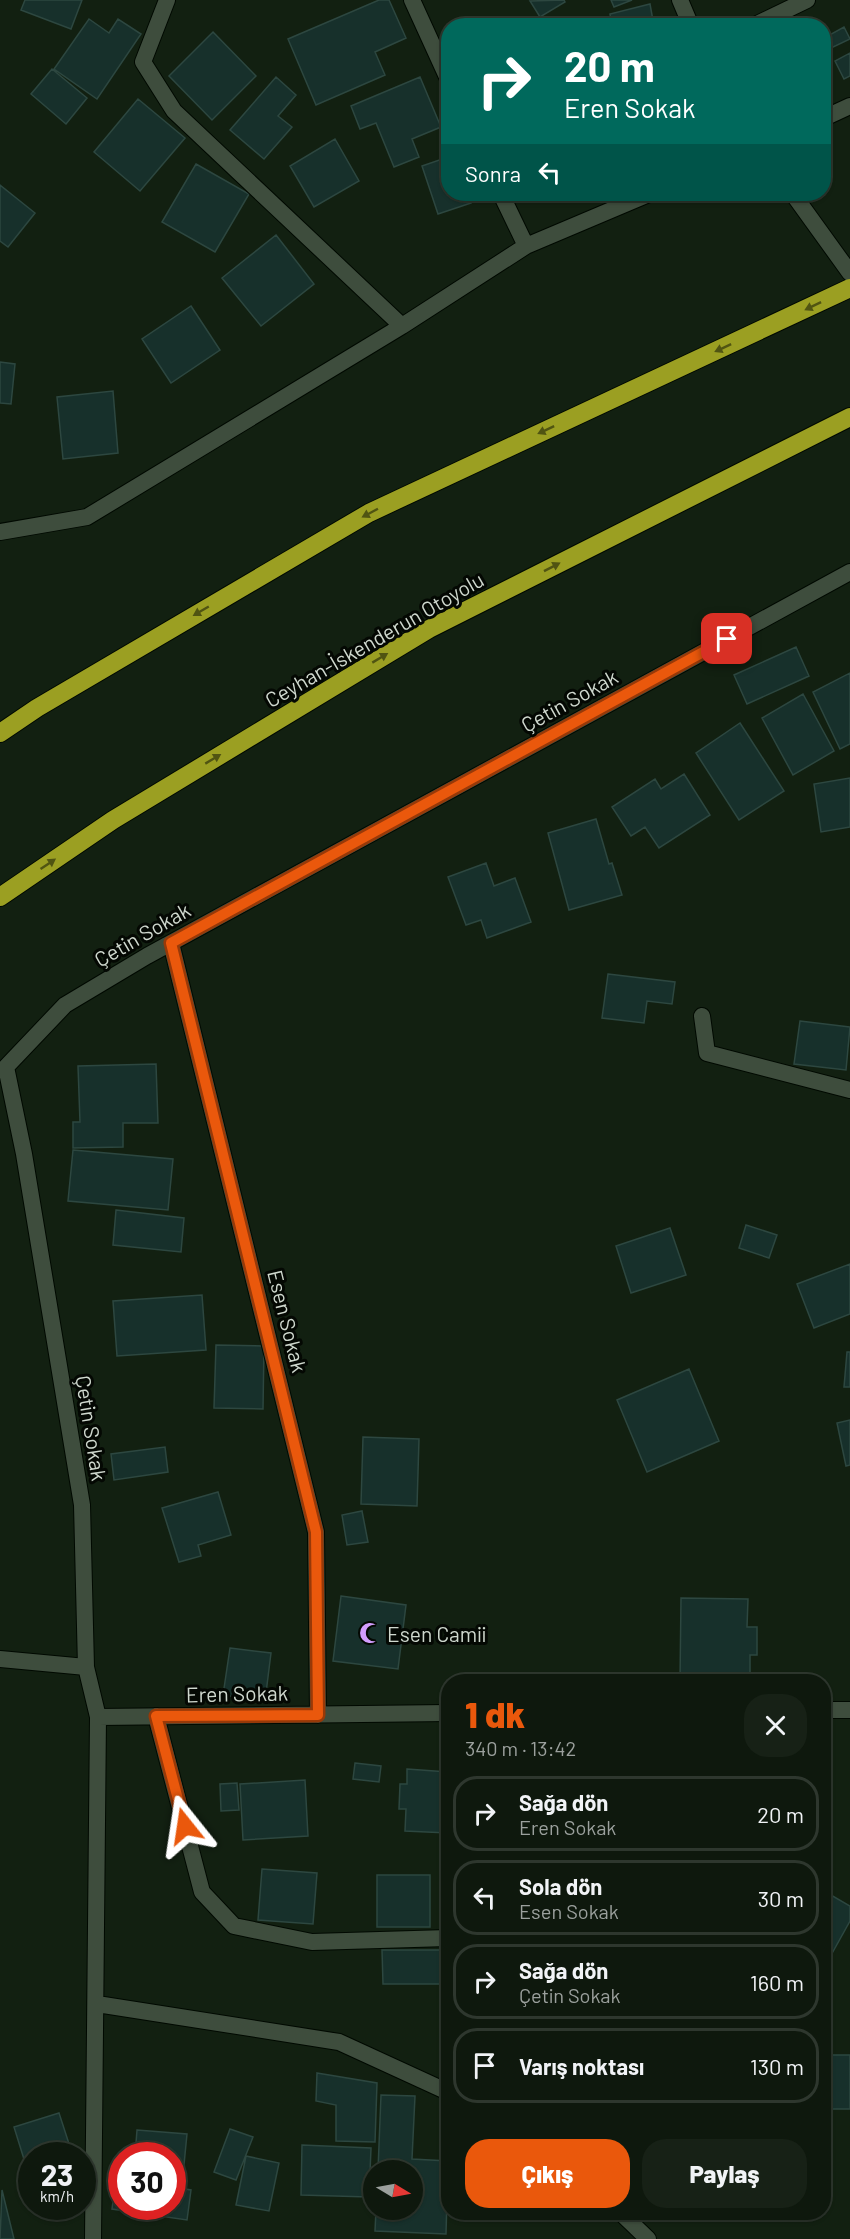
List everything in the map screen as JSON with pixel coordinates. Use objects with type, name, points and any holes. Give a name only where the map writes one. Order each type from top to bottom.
[{"type":"highway","points":[[0,733],[37,708],[369,513],[850,288]]},
{"type":"highway","name":"Ceyhan-İskenderun Otoyolu","points":[[0,897],[112,820],[429,628],[842,421]]},
{"type":"street","points":[[167,0],[143,62],[174,111],[402,326]]},
{"type":"street","points":[[412,0],[441,64]]},
{"type":"street","points":[[680,0],[688,18]]},
{"type":"street","points":[[770,18],[807,0]]},
{"type":"street","points":[[831,115],[850,106]]},
{"type":"street","points":[[504,201],[525,246]]},
{"type":"street","points":[[0,532],[87,517],[402,326],[525,246],[633,201]]},
{"type":"street","points":[[798,201],[850,273]]},
{"type":"street","name":"Çetin Sokak","points":[[86,1667],[82,1505],[24,1154],[6,1067],[64,1005],[171,943],[850,572]]},
{"type":"street","name":"Esen Sokak","points":[[171,943],[316,1532],[318,1715]]},
{"type":"street","points":[[702,1016],[707,1053],[850,1089]]},
{"type":"street","points":[[0,1659],[86,1667],[98,1717],[93,2239]]},
{"type":"street","points":[[831,1710],[850,1710]]},
{"type":"street","name":"Eren Sokak","points":[[98,1717],[441,1713]]},
{"type":"street","points":[[156,1716],[202,1892],[234,1926],[312,1942],[441,1938]]},
{"type":"street","points":[[97,2004],[339,2042],[441,2089]]},
{"type":"street","points":[[628,2220],[648,2239]]},
{"type":"building","points":[[25,0],[82,0],[71,29],[21,10]]},
{"type":"building","points":[[379,0],[389,0],[406,38],[375,52],[385,75],[316,105],[288,39]]},
{"type":"building","points":[[564,0],[565,2],[540,17],[530,1]]},
{"type":"building","points":[[611,0],[632,0],[614,7]]},
{"type":"building","points":[[650,4],[653,18],[611,18],[610,14]]},
{"type":"building","points":[[89,19],[109,33],[118,19],[141,34],[97,99],[54,69]]},
{"type":"building","points":[[844,27],[850,39],[831,48],[831,34]]},
{"type":"building","points":[[213,32],[256,76],[212,120],[169,76]]},
{"type":"building","points":[[850,53],[850,76],[844,79],[835,61]]},
{"type":"building","points":[[52,69],[87,98],[66,124],[31,94]]},
{"type":"building","points":[[276,77],[296,95],[278,116],[292,127],[264,159],[230,130]]},
{"type":"building","points":[[420,77],[441,127],[412,139],[419,157],[394,167],[376,123],[360,129],[351,106]]},
{"type":"building","points":[[138,99],[185,138],[140,191],[94,152]]},
{"type":"building","points":[[335,139],[359,181],[314,207],[290,166]]},
{"type":"building","points":[[441,159],[441,201],[470,201],[471,203],[438,214],[422,166]]},
{"type":"building","points":[[196,164],[249,194],[215,252],[162,222]]},
{"type":"building","points":[[0,185],[35,213],[8,247],[0,241]]},
{"type":"building","points":[[276,235],[314,284],[261,326],[222,278]]},
{"type":"building","points":[[191,306],[220,350],[171,383],[142,339]]},
{"type":"building","points":[[0,362],[15,364],[11,404],[0,403]]},
{"type":"building","points":[[113,391],[118,453],[63,459],[57,397]]},
{"type":"building","points":[[796,647],[809,676],[747,704],[734,675]]},
{"type":"building","points":[[850,673],[850,744],[840,749],[813,692]]},
{"type":"building","points":[[803,694],[834,751],[793,775],[762,718]]},
{"type":"building","points":[[740,723],[784,791],[739,820],[696,753]]},
{"type":"building","points":[[684,774],[710,815],[659,848],[645,827],[631,836],[612,807],[655,779],[661,789]]},
{"type":"building","points":[[850,778],[850,827],[821,832],[814,784]]},
{"type":"building","points":[[596,819],[609,864],[612,863],[622,895],[569,910],[548,833]]},
{"type":"building","points":[[486,863],[494,886],[515,878],[531,922],[487,938],[481,920],[466,925],[448,877]]},
{"type":"building","points":[[608,974],[675,982],[672,1004],[647,1001],[644,1023],[602,1018]]},
{"type":"building","points":[[800,1021],[850,1027],[846,1070],[794,1064]]},
{"type":"building","points":[[156,1064],[158,1123],[123,1123],[123,1147],[73,1148],[73,1122],[80,1122],[78,1066]]},
{"type":"building","points":[[73,1150],[173,1159],[168,1210],[68,1201]]},
{"type":"building","points":[[116,1210],[184,1218],[181,1252],[113,1245]]},
{"type":"building","points":[[746,1225],[777,1235],[769,1258],[739,1248]]},
{"type":"building","points":[[670,1228],[686,1275],[631,1293],[616,1246]]},
{"type":"building","points":[[850,1264],[850,1314],[814,1328],[797,1284]]},
{"type":"building","points":[[202,1295],[206,1350],[117,1356],[113,1301]]},
{"type":"building","points":[[216,1345],[264,1346],[263,1409],[214,1408]]},
{"type":"building","points":[[847,1352],[850,1352],[850,1387],[844,1387]]},
{"type":"building","points":[[689,1369],[719,1441],[647,1472],[617,1400]]},
{"type":"building","points":[[850,1420],[850,1465],[846,1466],[837,1423]]},
{"type":"building","points":[[363,1437],[419,1439],[417,1506],[361,1504]]},
{"type":"building","points":[[165,1447],[168,1472],[114,1480],[111,1454]]},
{"type":"building","points":[[218,1492],[231,1535],[198,1545],[201,1556],[179,1562],[162,1508]]},
{"type":"building","points":[[362,1511],[368,1542],[347,1545],[342,1515]]},
{"type":"building","name":"Esen Camii","points":[[341,1596],[406,1605],[398,1669],[333,1661]]},
{"type":"building","points":[[681,1598],[748,1599],[747,1627],[757,1627],[757,1655],[750,1655],[750,1674],[680,1674]]},
{"type":"building","points":[[230,1648],[271,1653],[265,1701],[223,1695]]},
{"type":"building","points":[[355,1763],[381,1766],[379,1782],[353,1779]]},
{"type":"building","points":[[407,1769],[441,1771],[441,1833],[405,1831],[406,1809],[399,1809],[400,1784],[407,1784]]},
{"type":"building","points":[[305,1780],[308,1836],[243,1840],[240,1784]]},
{"type":"building","points":[[237,1783],[239,1810],[221,1811],[220,1784]]},
{"type":"building","points":[[262,1869],[317,1873],[313,1924],[258,1920]]},
{"type":"building","points":[[377,1875],[430,1875],[430,1927],[377,1927]]},
{"type":"building","points":[[831,1895],[850,1906],[850,1921],[831,1955]]},
{"type":"building","points":[[382,1950],[441,1950],[441,1984],[383,1984]]},
{"type":"building","points":[[831,2055],[850,2055],[850,2109],[831,2109]]},
{"type":"building","points":[[317,2073],[377,2083],[375,2142],[336,2141],[336,2105],[316,2101]]},
{"type":"building","points":[[381,2095],[415,2096],[412,2159],[441,2161],[441,2220],[446,2220],[446,2234],[375,2231],[376,2220],[423,2220],[423,2160],[378,2160]]},
{"type":"building","points":[[59,2113],[68,2142],[19,2142],[14,2127]]},
{"type":"building","points":[[230,2129],[253,2137],[236,2180],[214,2172]]},
{"type":"building","points":[[137,2130],[187,2134],[186,2144],[186,2142],[136,2142]]},
{"type":"building","points":[[302,2145],[371,2148],[371,2160],[363,2160],[363,2197],[301,2195]]},
{"type":"building","points":[[246,2156],[279,2163],[269,2211],[236,2205]]},
{"type":"building","points":[[186,2189],[191,2190],[186,2220]]},
{"type":"building","points":[[2,2190],[14,2239],[0,2239]]},
{"type":"place","name":"Esen Camii","points":[[370,1633]]},
{"type":"route","points":[[185,1826],[156,1716],[318,1715],[316,1532],[171,943],[727,639]]}]
